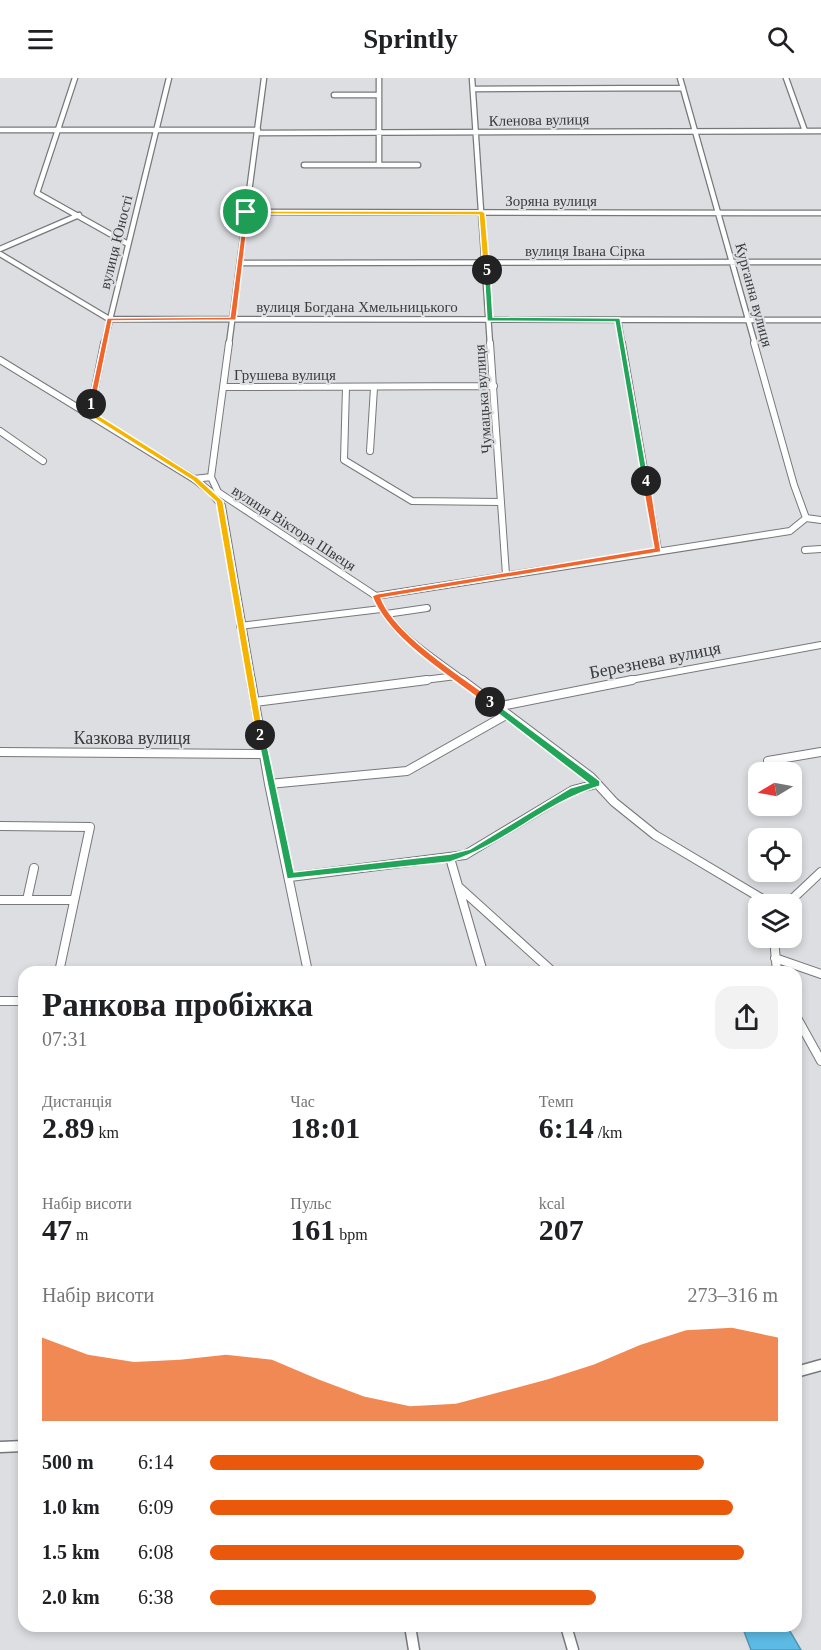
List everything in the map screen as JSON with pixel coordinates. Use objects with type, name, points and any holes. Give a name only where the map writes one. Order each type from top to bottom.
[{"type":"street","points":[[75,78],[37,193],[128,244]]},
{"type":"street","name":"вулиця Юності","points":[[90,413],[94,379],[154,130],[169,78]]},
{"type":"street","name":"вулиця Віктора Швеця","points":[[264,78],[211,477],[218,492],[225,498],[376,596]]},
{"type":"street","points":[[379,78],[379,165]]},
{"type":"street","name":"Чумацька вулиця","points":[[472,78],[506,576]]},
{"type":"street","name":"Курганна вулиця","points":[[680,78],[794,485],[806,518]]},
{"type":"street","points":[[786,78],[805,131]]},
{"type":"street","points":[[473,89],[683,88]]},
{"type":"street","points":[[334,95],[379,95]]},
{"type":"street","name":"Кленова вулиця","points":[[0,130],[380,133],[821,131]]},
{"type":"street","points":[[304,165],[418,165]]},
{"type":"street","name":"Зоряна вулиця","points":[[246,212],[821,213]]},
{"type":"street","points":[[0,249],[79,215]]},
{"type":"street","points":[[0,254],[109,319]]},
{"type":"street","name":"вулиця Івана Сірка","points":[[241,263],[821,262]]},
{"type":"street","name":"вулиця Богдана Хмельницького","points":[[109,319],[821,320]]},
{"type":"street","points":[[618,320],[658,550]]},
{"type":"street","points":[[0,360],[90,413],[194,479],[211,492],[222,506],[240,626],[269,784],[307,966]]},
{"type":"street","name":"Грушева вулиця","points":[[224,387],[494,386]]},
{"type":"street","name":"Грушева вулиця","points":[[346,387],[344,460],[412,501],[501,502]]},
{"type":"street","points":[[370,452],[374,388]]},
{"type":"street","points":[[0,431],[43,461]]},
{"type":"street","points":[[194,479],[211,477]]},
{"type":"street","points":[[757,894],[698,863],[615,804],[596,784],[403,635],[384,612],[376,596],[790,531],[806,518],[821,520]]},
{"type":"street","points":[[805,550],[821,549]]},
{"type":"street","points":[[240,626],[427,608]]},
{"type":"street","name":"Березнева вулиця","points":[[496,707],[756,655],[821,645]]},
{"type":"street","points":[[255,702],[456,676]]},
{"type":"street","points":[[269,784],[406,771],[506,715]]},
{"type":"street","name":"Казкова вулиця","points":[[0,752],[264,754]]},
{"type":"street","points":[[768,761],[821,752]]},
{"type":"street","points":[[290,877],[450,858],[473,851],[573,790],[596,784]]},
{"type":"street","points":[[0,826],[90,826],[60,966]]},
{"type":"street","points":[[450,858],[481,966]]},
{"type":"street","points":[[27,900],[34,868]]},
{"type":"street","points":[[798,894],[821,872]]},
{"type":"street","points":[[460,888],[546,966]]},
{"type":"street","points":[[0,900],[74,900]]},
{"type":"street","points":[[774,948],[776,966]]},
{"type":"street","points":[[775,958],[798,966]]},
{"type":"street","points":[[802,967],[821,974]]},
{"type":"street","points":[[0,1001],[18,1001]]},
{"type":"street","points":[[802,1027],[821,1061]]},
{"type":"street","points":[[802,1370],[821,1365]]},
{"type":"street","points":[[0,1447],[18,1446]]},
{"type":"street","points":[[411,1632],[414,1650]]},
{"type":"street","points":[[568,1632],[573,1650]]},
{"type":"water","points":[[744,1632],[790,1632],[801,1650],[751,1650]]},
{"type":"route","points":[[246,212],[482,213],[489,320],[618,320],[658,550],[390,596],[376,596],[381,609],[403,635],[591,777],[596,784],[573,790],[465,855],[290,877],[269,784],[240,626],[222,506],[211,492],[194,479],[90,413],[94,379],[109,319],[233,319],[246,212]]}]
